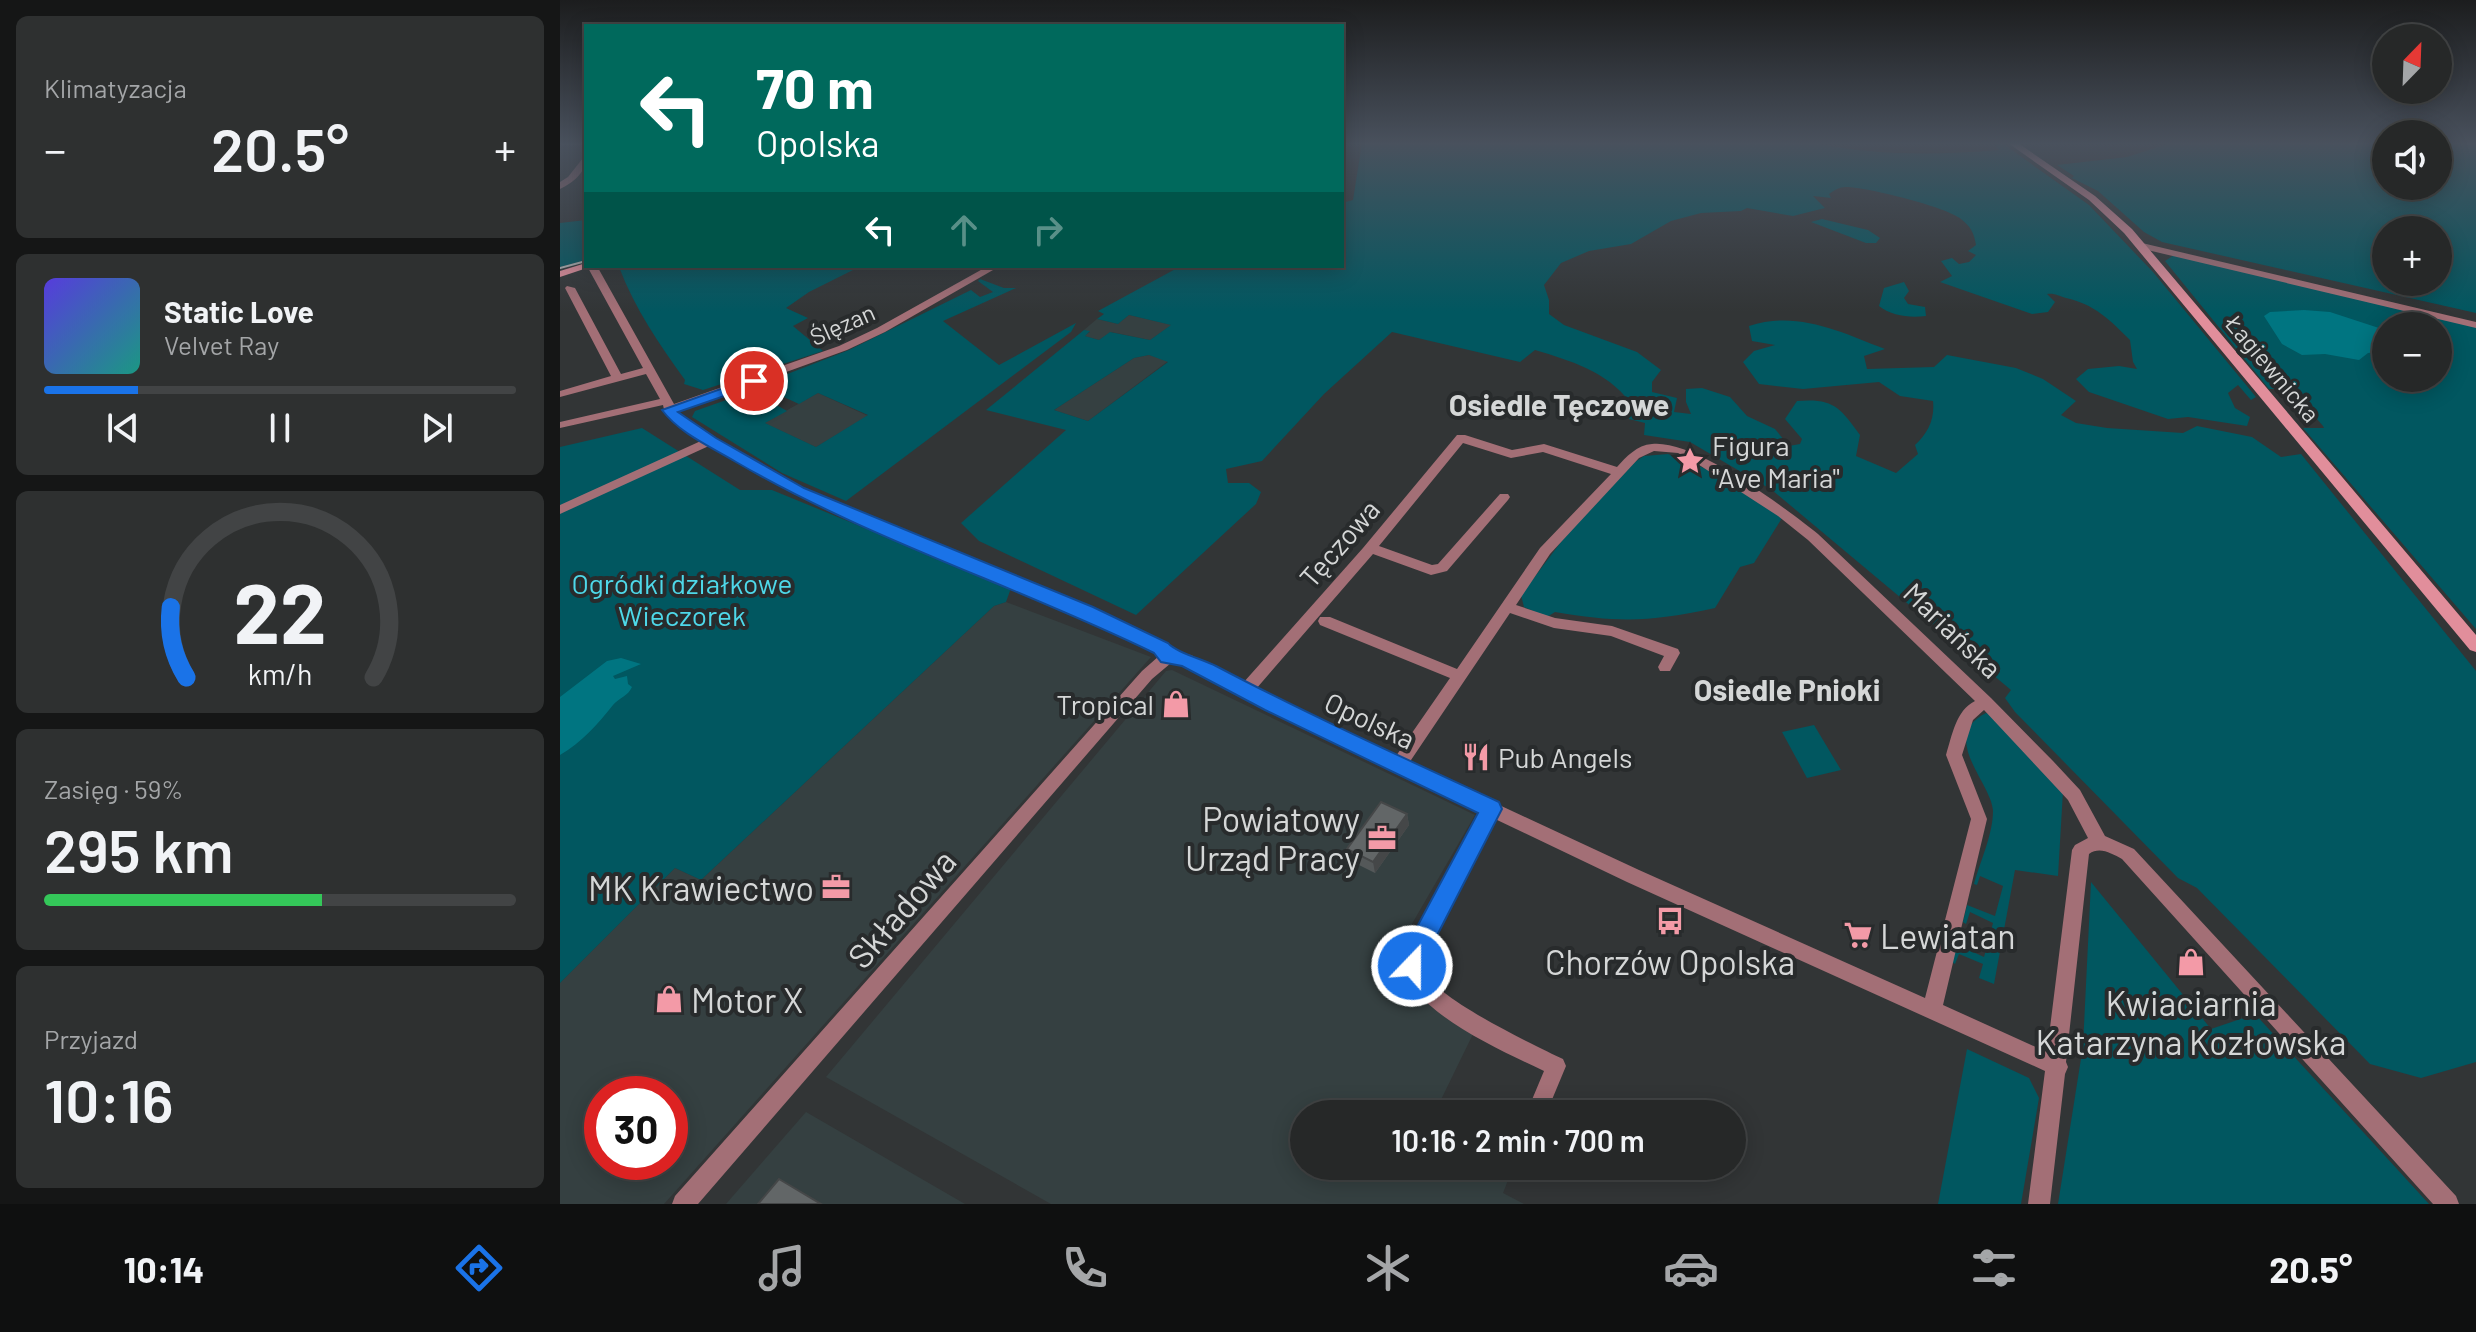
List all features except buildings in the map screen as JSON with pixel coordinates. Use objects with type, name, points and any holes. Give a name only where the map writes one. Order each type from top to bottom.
[{"type":"street","name":"Łagiewnicka","points":[[2091,199],[2142,246],[2476,646]]},
{"type":"street","points":[[2142,246],[2476,325]]},
{"type":"street","points":[[560,274],[584,268]]},
{"type":"street","points":[[591,268],[667,406]]},
{"type":"street","name":"Ślęzan","points":[[560,425],[667,406],[843,348],[991,268]]},
{"type":"street","points":[[570,288],[618,379]]},
{"type":"street","points":[[578,304],[607,295]]},
{"type":"street","points":[[560,394],[647,370]]},
{"type":"street","name":"Opolska","points":[[667,406],[676,418],[711,441],[798,491],[1066,603],[1161,648],[1168,657],[1186,659],[1492,809],[1878,988],[2058,1067]]},
{"type":"street","name":"Tęczowa","points":[[1246,690],[1371,548],[1461,438],[1511,454],[1544,448],[1618,472]]},
{"type":"street","points":[[560,510],[711,441]]},
{"type":"street","name":"Mariańska","points":[[1399,765],[1545,551],[1635,455],[1652,447],[1680,450],[1783,513],[1813,537],[1986,702],[2074,795],[2099,842]]},
{"type":"street","points":[[1371,548],[1431,570],[1442,568],[1504,497]]},
{"type":"street","points":[[1506,607],[1554,623],[1612,631],[1673,653],[1665,667]]},
{"type":"street","points":[[1325,621],[1459,676]]},
{"type":"street","name":"Składowa","points":[[683,1204],[1147,675],[1168,657]]},
{"type":"street","points":[[1932,1010],[1979,819],[1954,755],[1966,718],[1974,708],[1986,702]]},
{"type":"street","points":[[1492,809],[1415,953],[1412,966],[1420,981],[1469,1020],[1556,1066],[1542,1100]]},
{"type":"street","points":[[2039,1204],[2058,1067],[2081,850],[2088,843],[2099,842],[2128,854],[2448,1204]]},
{"type":"shaded area","points":[[2270,312],[2330,312],[2372,326],[2372,353],[2359,360],[2325,354],[2302,355],[2282,344],[2264,316]]},
{"type":"shaded area","points":[[1129,315],[1172,325],[1150,340],[1111,332],[1099,340],[1084,336],[1090,332],[1084,330],[1097,319],[1118,324]]},
{"type":"shaded area","points":[[1149,355],[1168,361],[1088,421],[1054,410],[1134,358]]},
{"type":"shaded area","points":[[818,393],[868,416],[816,447],[764,423]]},
{"type":"shaded area","points":[[1006,602],[1151,657],[688,1177],[688,1076],[584,1076],[584,1180],[685,1180],[664,1204],[560,1204],[560,983],[675,868],[701,880],[994,606]]},
{"type":"shaded area","points":[[621,658],[641,664],[613,676],[615,679],[627,676],[628,684],[632,687],[595,726],[560,755],[560,697],[607,661]]},
{"type":"shaded area","points":[[1172,670],[1475,815],[1391,960],[1425,1001],[1473,1034],[1441,1100],[1290,1100],[1290,1180],[1508,1180],[1503,1193],[1524,1204],[1051,1204],[826,1077],[1166,671]]},
{"type":"shaded area","points":[[806,1112],[965,1204],[726,1204]]},
{"type":"green space","points":[[1353,199],[1816,199],[1825,208],[1793,216],[1747,208],[1701,213],[1671,221],[1631,244],[1589,251],[1561,263],[1544,285],[1549,314],[1564,325],[1637,352],[1661,370],[1652,382],[1652,392],[1677,398],[1674,412],[1691,414],[1686,402],[1686,389],[1702,388],[1730,397],[1747,416],[1775,429],[1789,446],[1800,444],[1802,439],[1785,419],[1797,401],[1827,403],[1841,411],[1860,435],[1856,456],[1896,473],[1918,454],[1915,445],[1930,425],[1933,401],[1900,396],[1879,382],[1803,389],[1759,384],[1743,362],[1754,351],[1775,345],[1752,341],[1749,326],[1784,320],[1802,322],[1835,330],[1885,349],[1864,356],[1867,369],[1934,367],[1947,355],[2016,368],[2043,379],[2076,401],[2061,415],[2076,423],[2183,433],[2197,426],[2252,437],[2281,457],[2301,454],[2476,671],[2476,1062],[2421,1078],[2370,1064],[2197,888],[2178,878],[2015,712],[2005,698],[2011,690],[1772,490],[1690,442],[1644,435],[1645,423],[1629,419],[1630,402],[1621,391],[1587,368],[1562,358],[1535,350],[1520,362],[1392,332],[1324,394],[1262,461],[1226,469],[1228,483],[1249,483],[1261,492],[1256,504],[1136,615],[979,541],[961,523],[1066,430],[986,410],[1084,330],[1090,331],[1085,336],[1099,340],[1110,332],[1150,340],[1171,325],[1129,315],[1118,324],[1097,319],[1104,314],[1098,311],[1177,268],[1344,268],[1344,202]],"holes":[[[1149,355],[1168,362],[1088,421],[1054,410],[1134,358]]]},
{"type":"green space","points":[[1910,199],[2081,199],[2153,272],[2256,397],[2251,400],[2238,385],[2228,393],[2235,408],[2250,417],[2247,426],[2188,417],[2168,419],[2089,392],[2076,379],[2088,369],[2119,366],[2137,369],[2130,340],[2085,304],[2054,294],[2047,294],[2055,302],[2048,312],[2032,314],[1940,282],[1952,276],[1941,261],[1952,258],[1959,264],[1969,262],[1976,255],[1968,251],[1976,245],[1973,234],[1961,219]]},
{"type":"green space","points":[[2107,199],[2476,199],[2476,313],[2401,296],[2452,296],[2452,216],[2372,216],[2372,289],[2162,242],[2144,232]]},
{"type":"green space","points":[[1822,219],[1868,230],[1880,238],[1876,243],[1866,243],[1811,222]]},
{"type":"green space","points":[[584,220],[584,261],[560,267],[560,223]]},
{"type":"green space","points":[[2174,255],[2413,312],[2372,312],[2372,392],[2452,392],[2452,321],[2476,327],[2476,629],[2303,428],[2323,426],[2291,389],[2269,389],[2165,261]]},
{"type":"green space","points":[[619,268],[857,268],[809,292],[786,308],[808,318],[793,326],[823,351],[703,390],[684,384],[685,380],[657,340]]},
{"type":"green space","points":[[980,279],[1004,288],[1016,288],[943,321],[999,365],[1076,323],[1071,332],[846,501],[782,473],[692,417],[695,411],[763,387],[766,399],[787,411],[765,423],[816,447],[868,415],[818,393],[799,404],[775,393],[772,380],[849,350],[971,290],[980,297],[993,292],[978,281]]},
{"type":"green space","points":[[1904,282],[1909,291],[1904,298],[1908,304],[1925,307],[1926,316],[1901,316],[1879,306],[1884,288]]},
{"type":"green space","name":"Ogródki działkowe Wieczorek","points":[[642,428],[740,490],[772,490],[1011,588],[1006,602],[994,606],[701,880],[675,868],[560,983],[560,447]]},
{"type":"green space","points":[[1668,454],[1709,470],[1782,518],[1754,563],[1740,567],[1715,608],[1635,619],[1555,612],[1547,617],[1524,607],[1521,595],[1564,538],[1635,462],[1644,456]]},
{"type":"green space","points":[[1986,713],[1993,715],[2063,791],[2058,876],[2015,870],[1994,984],[1979,978],[1983,964],[1959,954],[1955,964],[1952,962],[1959,935],[1962,937],[1960,946],[1984,957],[1993,923],[1970,912],[1966,924],[1963,922],[1967,905],[1995,916],[2003,886],[1980,876],[1977,885],[1974,884],[1989,838],[1993,811],[1971,760],[1967,734],[1972,723]]},
{"type":"green space","points":[[1814,725],[1841,770],[1807,778],[1782,732]]},
{"type":"green space","points":[[2091,882],[2211,1029],[2255,1014],[2429,1204],[2058,1204],[2083,1046]]},
{"type":"green space","points":[[1967,1049],[2029,1078],[2039,1098],[2021,1204],[1938,1204]]},
{"type":"tram line","points":[[560,268],[584,262]]},
{"type":"place","name":"Figura \"Ave Maria\"","points":[[1690,461]]},
{"type":"place","name":"Tropical","points":[[1176,704]]},
{"type":"place","name":"Pub Angels","points":[[1476,757]]},
{"type":"place","name":"Powiatowy Urząd Pracy","points":[[1382,838]]},
{"type":"place","name":"MK Krawiectwo","points":[[836,887]]},
{"type":"place","name":"Chorzów Opolska","points":[[1670,921]]},
{"type":"place","name":"Lewiatan","points":[[1858,935]]},
{"type":"place","name":"Kwiaciarnia Katarzyna Kozłowska","points":[[2191,962]]},
{"type":"place","name":"Motor X","points":[[669,999]]},
{"type":"district","name":"Osiedle Tęczowe","points":[[1559,404]]},
{"type":"district","name":"Osiedle Pnioki","points":[[1787,689]]},
{"type":"route","points":[[754,381],[669,410],[711,441],[798,491],[1086,612],[1161,648],[1168,657],[1186,659],[1272,705],[1492,809],[1415,953],[1412,966]]}]
